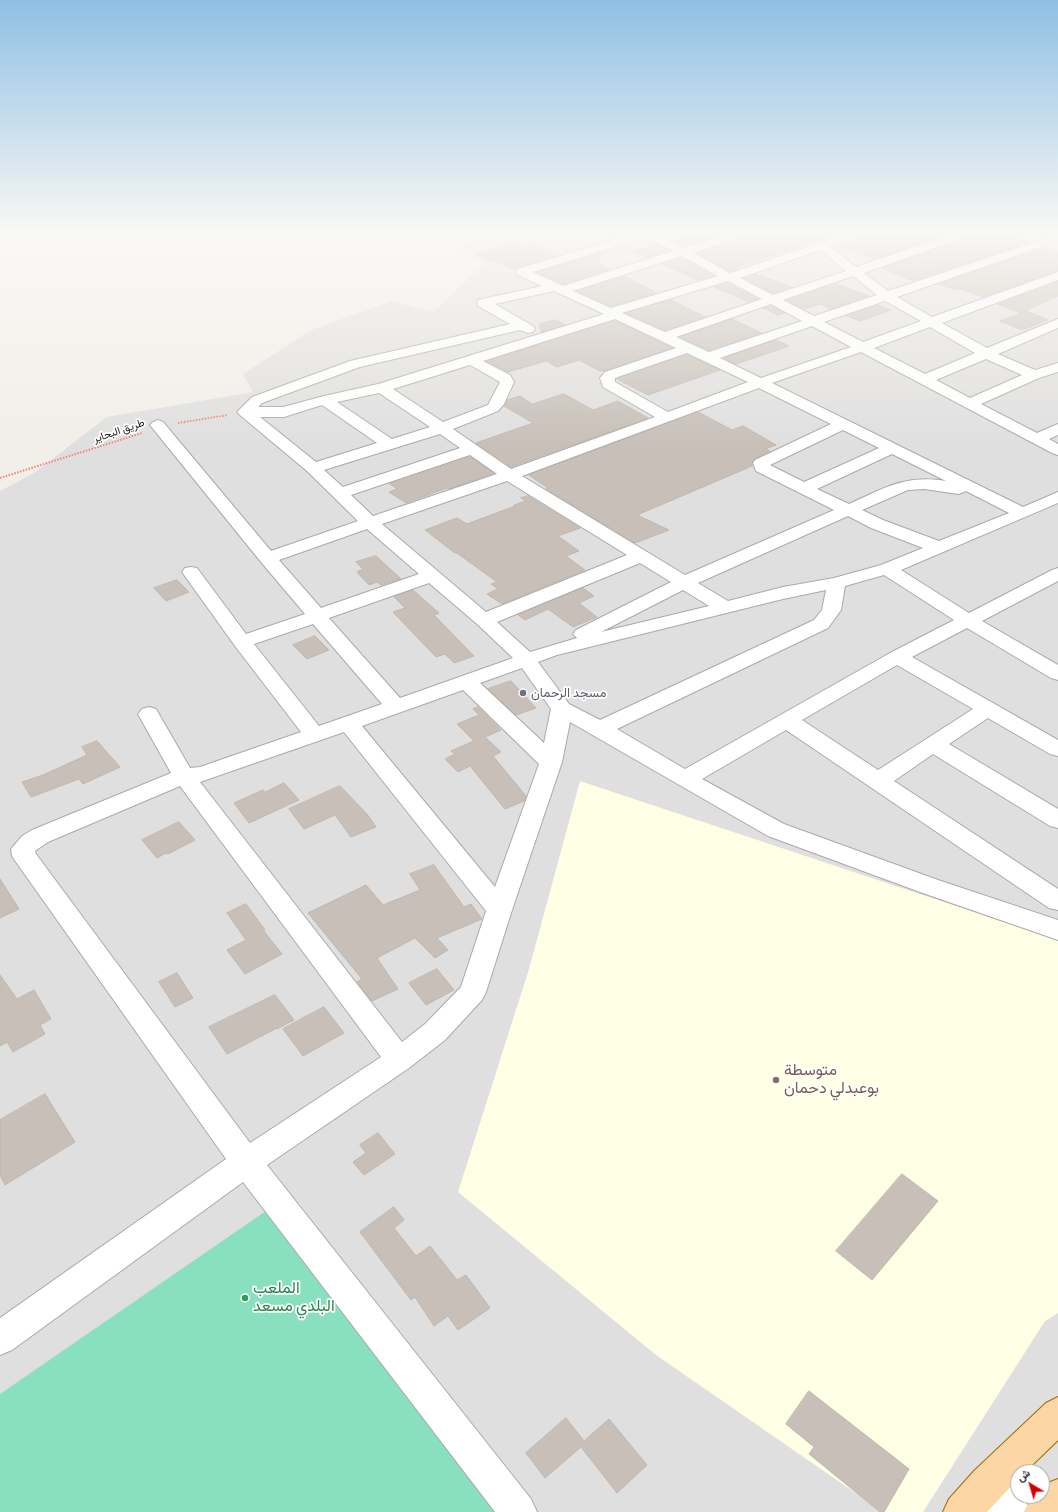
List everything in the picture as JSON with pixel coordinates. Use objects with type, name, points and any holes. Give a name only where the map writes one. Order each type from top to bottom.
[{"type":"main road","points":[[962,1512],[986,1484],[1058,1415]]},
{"type":"main road","points":[[1044,1512],[1058,1497]]},
{"type":"street","points":[[485,304],[521,326],[544,338]]},
{"type":"street","points":[[590,304],[760,382],[1023,513]]},
{"type":"street","points":[[245,412],[284,412],[324,400],[381,388],[544,338],[646,304]]},
{"type":"street","points":[[664,337],[763,304]]},
{"type":"street","points":[[780,304],[968,404],[1058,450]]},
{"type":"street","points":[[708,357],[864,304]]},
{"type":"street","points":[[898,304],[930,323],[987,354],[1034,375]]},
{"type":"street","points":[[267,558],[509,475],[667,418],[760,382],[983,304]]},
{"type":"street","points":[[924,380],[1058,323]]},
{"type":"street","points":[[245,412],[257,400],[355,364],[521,326]]},
{"type":"street","points":[[667,418],[608,384],[607,378],[610,375],[688,348]]},
{"type":"street","points":[[313,468],[442,428],[493,408],[497,404],[508,382],[505,378],[471,360]]},
{"type":"street","points":[[968,404],[1034,375],[1058,367]]},
{"type":"street","points":[[381,388],[442,428],[509,475],[725,607]]},
{"type":"street","points":[[324,400],[389,444]]},
{"type":"street","points":[[245,412],[313,468],[370,523],[484,620],[526,659],[562,708],[776,830],[929,886],[1058,930]]},
{"type":"street","points":[[844,424],[761,463],[762,468],[901,535],[938,548]]},
{"type":"street","points":[[158,425],[267,558],[391,701]]},
{"type":"street","points":[[1036,439],[1058,429]]},
{"type":"street","points":[[803,489],[892,448]]},
{"type":"street","points":[[339,494],[472,449]]},
{"type":"street","points":[[550,651],[684,582],[903,486],[914,483],[926,483],[983,493]]},
{"type":"street","points":[[518,1512],[246,1162],[24,856],[23,850],[30,842],[40,836],[184,776],[202,774],[214,770],[310,728],[391,701],[467,682],[550,651],[783,593],[836,583],[887,569],[1058,497]]},
{"type":"street","points":[[484,620],[641,556]]},
{"type":"street","points":[[887,569],[967,620],[1058,674]]},
{"type":"street","points":[[191,572],[242,642],[310,728]]},
{"type":"street","points":[[685,779],[897,657],[1058,574]]},
{"type":"street","points":[[242,642],[432,576]]},
{"type":"street","points":[[600,729],[821,624],[830,616],[832,612],[836,583]]},
{"type":"street","points":[[897,657],[1058,749]]},
{"type":"street","points":[[467,682],[551,762]]},
{"type":"street","points":[[310,728],[348,723],[391,701]]},
{"type":"street","points":[[0,1338],[246,1162],[399,1060],[435,1032],[473,992],[499,910],[551,762],[562,708]]},
{"type":"street","points":[[879,780],[988,709]]},
{"type":"street","points":[[149,714],[184,776],[399,1060]]},
{"type":"street","points":[[787,720],[1058,900]]},
{"type":"street","points":[[348,723],[499,910]]},
{"type":"street","points":[[933,744],[1058,820]]},
{"type":"street","points":[[986,1484],[1012,1512]]},
{"type":"path","name":"طريق البحاير","points":[[0,478],[135,436],[158,425],[245,412]]},
{"type":"shaded area","points":[[385,304],[402,304],[433,312],[442,304],[1058,304],[1058,1512],[0,1512],[0,491],[34,473],[107,417],[253,392],[243,374],[311,330]]},
{"type":"shaded area","name":"متوسطة بوعبدلي دحمان","points":[[580,781],[1058,940],[1058,1313],[1045,1321],[923,1512],[883,1512],[656,1355],[458,1192],[529,969]]},
{"type":"green space","name":"الملعب البلدي مسعد","points":[[279,1202],[509,1512],[0,1512],[0,1394]]},
{"type":"building","points":[[605,304],[620,304],[611,306]]},
{"type":"building","points":[[659,304],[678,304],[705,317],[665,330],[626,313]]},
{"type":"building","points":[[794,304],[847,304],[831,309],[821,304],[804,309]]},
{"type":"building","points":[[998,304],[999,304],[1041,304],[1020,313]]},
{"type":"building","points":[[878,305],[891,310],[860,321],[847,316]]},
{"type":"building","points":[[771,306],[785,313],[778,315],[763,308]]},
{"type":"building","points":[[1027,311],[1048,320],[1022,330],[1000,321]]},
{"type":"building","points":[[732,319],[761,333],[709,350],[680,337]]},
{"type":"building","points":[[557,320],[565,325],[541,332],[539,324]]},
{"type":"building","points":[[615,321],[672,348],[604,371],[600,371],[579,360],[557,367],[546,361],[508,372],[487,361]]},
{"type":"building","points":[[776,340],[789,346],[736,364],[724,358]]},
{"type":"building","points":[[687,355],[720,370],[648,395],[617,379]]},
{"type":"building","points":[[564,394],[593,410],[618,401],[648,418],[511,467],[476,443],[533,423],[504,406],[507,400],[520,396],[532,404]]},
{"type":"building","points":[[698,412],[732,430],[743,426],[776,445],[765,449],[770,451],[754,459],[752,466],[637,515],[669,530],[635,543],[546,489],[548,488],[529,475]]},
{"type":"building","points":[[470,457],[494,473],[406,503],[389,492],[397,489],[390,484]]},
{"type":"building","points":[[528,496],[580,528],[558,536],[579,551],[566,556],[585,570],[502,604],[487,594],[498,589],[491,584],[497,582],[425,530],[457,518],[467,524],[526,501],[521,498]]},
{"type":"building","points":[[376,556],[401,579],[381,585],[377,582],[369,585],[357,572],[363,569],[356,562]]},
{"type":"building","points":[[177,580],[189,592],[166,601],[154,588]]},
{"type":"building","points":[[583,588],[594,596],[579,603],[597,617],[573,627],[548,609],[525,620],[518,615]]},
{"type":"building","points":[[413,590],[439,613],[434,615],[474,656],[454,663],[445,654],[436,657],[393,612],[405,608],[394,597]]},
{"type":"building","points":[[315,636],[329,650],[307,659],[293,645]]},
{"type":"building","points":[[511,681],[536,708],[516,715],[488,689]]},
{"type":"building","points":[[478,707],[501,730],[485,737],[501,752],[493,756],[526,796],[524,801],[505,809],[470,766],[458,772],[445,759],[455,754],[451,751],[474,741],[457,724],[479,715],[473,709]]},
{"type":"building","points":[[97,741],[120,767],[83,784],[79,779],[31,797],[22,782],[43,775],[87,755],[82,747]]},
{"type":"building","points":[[284,783],[299,800],[249,823],[234,803],[263,790],[265,792]]},
{"type":"building","points":[[340,786],[367,814],[376,827],[351,837],[335,815],[304,829],[289,809]]},
{"type":"building","points":[[179,822],[195,840],[157,858],[142,840]]},
{"type":"building","points":[[434,865],[464,907],[471,904],[482,919],[437,938],[448,950],[435,958],[415,938],[377,958],[398,989],[372,1001],[357,982],[362,979],[308,913],[366,885],[383,905],[420,890],[410,874]]},
{"type":"building","points":[[0,879],[19,909],[0,918]]},
{"type":"building","points":[[246,904],[265,930],[263,930],[282,954],[245,974],[227,950],[246,940],[227,913]]},
{"type":"building","points":[[437,969],[454,990],[426,1005],[409,983]]},
{"type":"building","points":[[177,973],[193,998],[175,1007],[159,982]]},
{"type":"building","points":[[0,975],[17,999],[34,990],[51,1019],[40,1025],[45,1034],[13,1052],[7,1042],[0,1046]]},
{"type":"building","points":[[275,995],[294,1020],[227,1054],[209,1027]]},
{"type":"building","points":[[324,1007],[344,1033],[303,1056],[283,1029]]},
{"type":"building","points":[[45,1094],[75,1142],[5,1185],[0,1175],[0,1120]]},
{"type":"building","points":[[378,1133],[395,1154],[364,1175],[353,1162],[366,1153],[360,1145]]},
{"type":"building","points":[[902,1174],[938,1201],[872,1280],[836,1251]]},
{"type":"building","points":[[394,1207],[404,1220],[394,1228],[416,1256],[430,1246],[457,1280],[466,1275],[490,1308],[458,1330],[448,1316],[434,1326],[415,1297],[411,1300],[360,1232]]},
{"type":"building","points":[[809,1391],[909,1469],[884,1512],[880,1512],[809,1454],[814,1447],[786,1424]]},
{"type":"building","points":[[566,1418],[584,1441],[609,1419],[647,1465],[617,1493],[581,1447],[545,1478],[526,1453]]},
{"type":"place","name":"مسجد الرحمان","points":[[523,693]]},
{"type":"place","name":"متوسطة بوعبدلي دحمان","points":[[776,1080]]},
{"type":"place","name":"الملعب البلدي مسعد","points":[[245,1298]]}]
